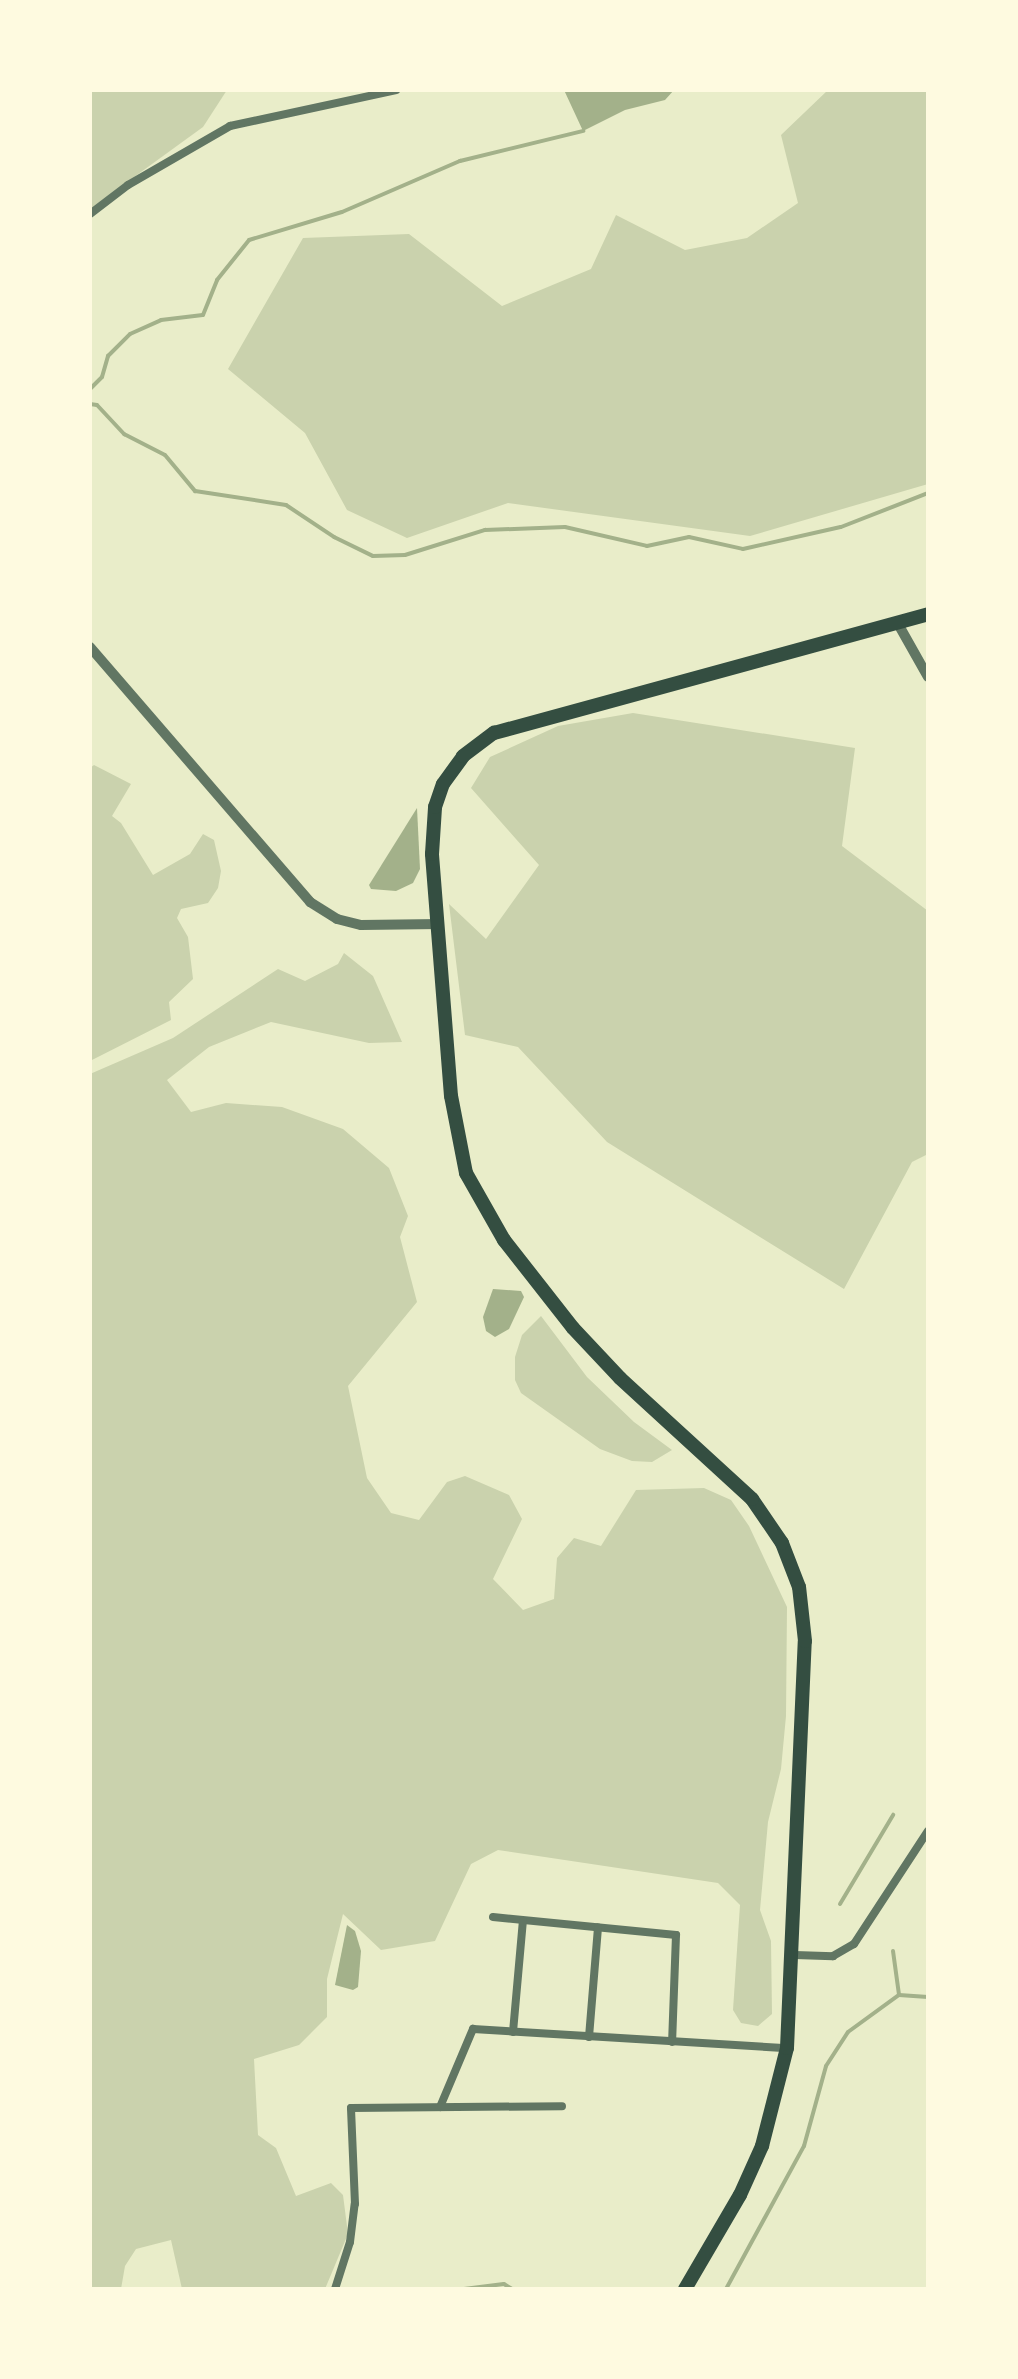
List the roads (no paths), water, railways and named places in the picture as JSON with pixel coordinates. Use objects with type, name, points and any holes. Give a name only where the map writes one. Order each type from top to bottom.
[{"type":"highway","points":[[685,2289],[740,2195],[762,2146],[787,2048],[795,1955],[805,1642],[796,1576],[782,1543],[752,1498],[620,1378],[573,1328],[533,1280],[481,1204],[458,1144],[432,854],[436,807],[443,784],[463,756],[494,733],[928,614]]},
{"type":"street","points":[[90,214],[128,185],[230,126],[396,90]]},
{"type":"street","points":[[897,622],[928,676]]},
{"type":"street","points":[[90,647],[310,902],[337,919],[360,925],[439,924]]},
{"type":"street","points":[[795,1955],[833,1956],[854,1944],[928,1830]]},
{"type":"street","points":[[493,1917],[676,1935],[672,2042]]},
{"type":"street","points":[[514,2032],[523,1920]]},
{"type":"street","points":[[589,2037],[598,1928]]},
{"type":"street","points":[[440,2106],[473,2029],[787,2048]]},
{"type":"street","points":[[334,2289],[350,2242],[356,2204],[350,2108],[562,2106]]},
{"type":"waterway","points":[[90,389],[102,377],[108,356],[130,334],[161,320],[203,315],[217,280],[249,240],[342,212],[460,161],[583,131]]},
{"type":"waterway","points":[[90,404],[97,405],[124,434],[165,455],[195,491],[286,505],[334,537],[373,556],[405,555],[485,530],[565,527],[647,546],[689,537],[743,549],[841,527],[928,493]]},
{"type":"waterway","points":[[840,1904],[893,1815]]},
{"type":"waterway","points":[[893,1951],[899,1995]]},
{"type":"waterway","points":[[726,2289],[804,2146],[826,2066],[848,2032],[899,1995],[928,1997]]},
{"type":"waterway","points":[[464,2289],[504,2284],[512,2289]]}]
